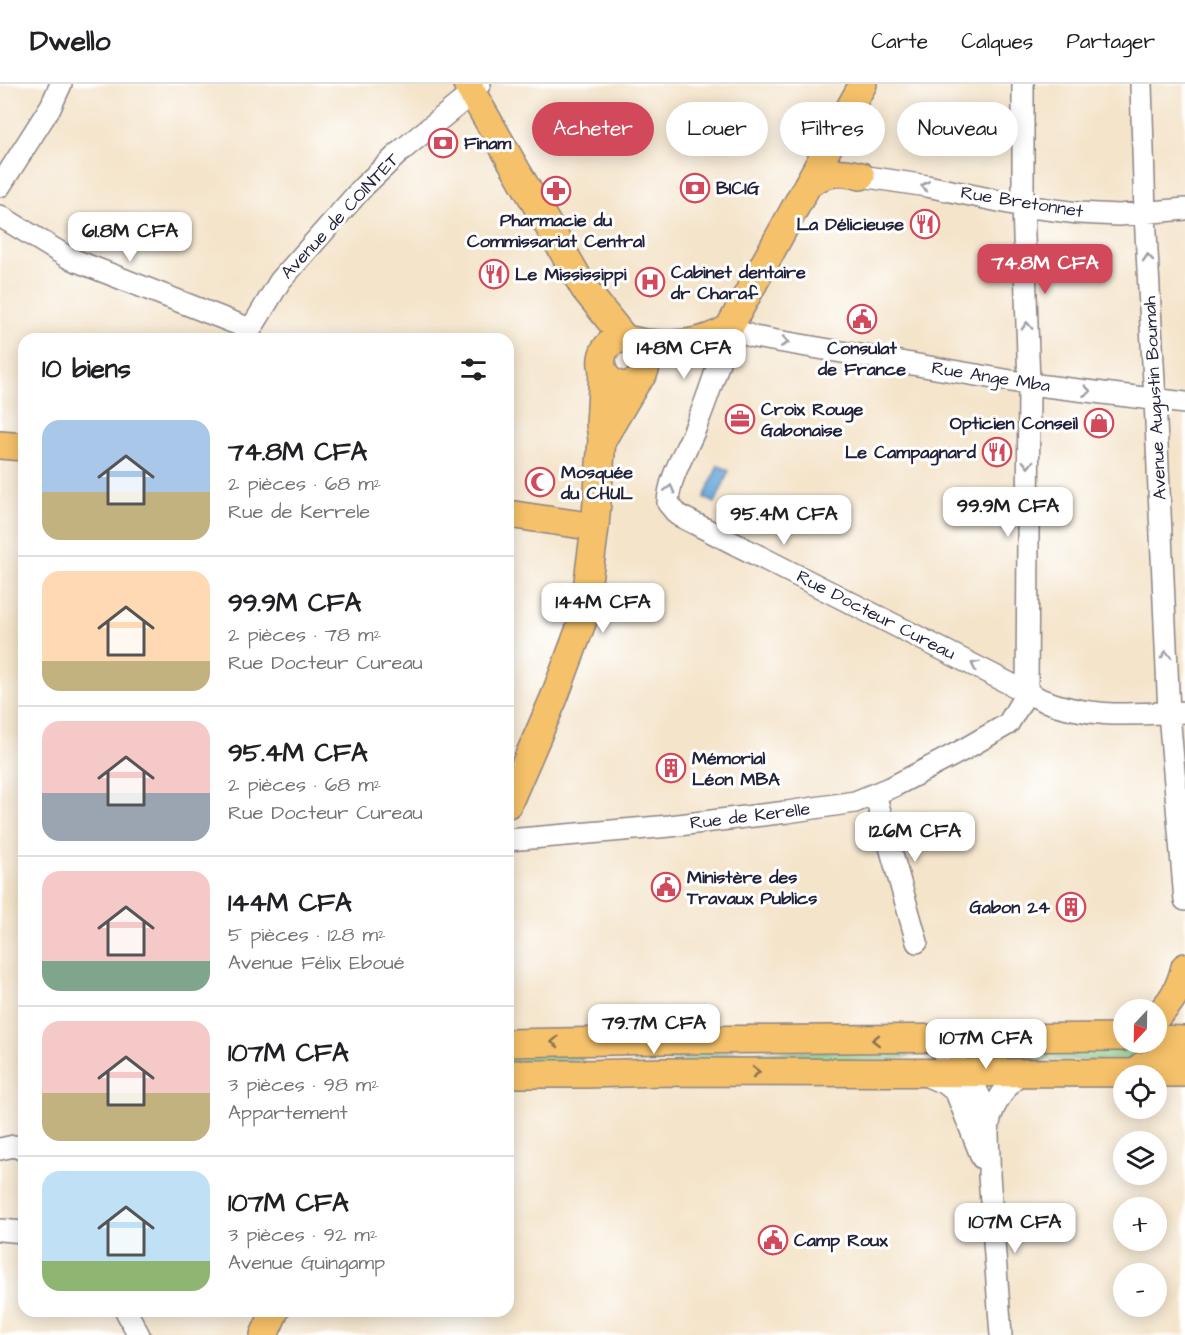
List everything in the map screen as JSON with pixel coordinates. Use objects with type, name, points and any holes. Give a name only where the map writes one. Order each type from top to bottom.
[{"type":"main road","points":[[853,102],[863,84]]},
{"type":"main road","points":[[473,87],[584,288],[630,340],[645,353],[647,360],[640,378],[602,440]]},
{"type":"main road","points":[[514,790],[578,639],[587,601],[596,527],[602,440],[600,424],[603,353],[612,342],[630,340],[680,344],[700,342],[729,328],[823,156]]},
{"type":"main road","points":[[840,156],[861,177]]},
{"type":"main road","points":[[808,184],[834,172],[847,172],[861,177]]},
{"type":"main road","points":[[584,288],[602,365],[611,381],[617,384],[624,385],[640,378],[681,356],[700,342]]},
{"type":"main road","points":[[0,445],[18,446]]},
{"type":"main road","points":[[514,515],[596,527]]},
{"type":"main road","points":[[1182,977],[1185,1016]]},
{"type":"main road","points":[[1167,1006],[1182,977]]},
{"type":"main road","points":[[514,1044],[1113,1037]]},
{"type":"main road","points":[[1167,1039],[1185,1040]]},
{"type":"main road","points":[[630,1041],[633,1072]]},
{"type":"main road","points":[[1052,1074],[1059,1069],[1139,1067],[1158,1063],[1185,1049]]},
{"type":"main road","points":[[514,1074],[915,1072],[960,1082],[1018,1074],[1185,1073]]},
{"type":"main road","points":[[264,1335],[272,1317]]},
{"type":"street","points":[[0,186],[51,106],[61,84]]},
{"type":"street","points":[[1023,84],[1023,206],[1029,384],[1027,692]]},
{"type":"street","name":"Avenue Augustin Boumah","points":[[1141,84],[1155,400],[1177,713],[1185,900]]},
{"type":"street","name":"Avenue de COINTET","points":[[248,333],[279,281],[364,186],[473,87]]},
{"type":"street","name":"Rue Bretonnet","points":[[861,177],[927,186],[1023,206],[1108,215],[1145,214],[1185,209]]},
{"type":"street","points":[[0,216],[69,258],[245,333]]},
{"type":"street","name":"Rue Ange Mba","points":[[729,328],[754,337],[1029,384],[1185,403]]},
{"type":"street","name":"Rue Docteur Cureau","points":[[729,328],[721,360],[668,489],[668,503],[678,515],[1027,692],[1062,707],[1093,714],[1138,716],[1177,713]]},
{"type":"street","name":"Rue de Kerelle","points":[[514,839],[670,826],[855,802],[963,750],[1008,724],[1027,692]]},
{"type":"street","points":[[875,794],[917,942]]},
{"type":"street","points":[[960,1082],[967,1060],[974,1051],[983,1043],[1000,1037]]},
{"type":"street","points":[[930,1040],[947,1054],[960,1082],[989,1175]]},
{"type":"street","points":[[988,1132],[993,1109],[1018,1074]]},
{"type":"street","points":[[960,1082],[976,1088],[984,1109],[988,1132],[1000,1331]]},
{"type":"street","points":[[0,1149],[14,1146],[18,1148]]},
{"type":"street","points":[[0,1230],[18,1232]]},
{"type":"street","points":[[129,1317],[139,1335]]},
{"type":"green space","points":[[1113,1048],[1113,1053],[1151,1053],[1136,1060],[998,1060],[991,1049]]},
{"type":"green space","points":[[875,1051],[906,1053],[909,1057],[889,1060],[649,1061],[650,1058],[661,1053]]},
{"type":"green space","points":[[514,1053],[580,1054],[583,1060],[514,1063]]},
{"type":"water","points":[[718,465],[729,471],[715,503],[704,498]]},
{"type":"place","name":"Finam","points":[[443,143]]},
{"type":"place","name":"BICIG","points":[[695,188]]},
{"type":"place","name":"Pharmacie du Commissariat Central","points":[[556,191]]},
{"type":"place","name":"La Délicieuse","points":[[925,224]]},
{"type":"place","name":"Le Mississippi","points":[[494,274]]},
{"type":"place","name":"Cabinet dentaire dr Charaf","points":[[650,282]]},
{"type":"place","name":"Consulat de France","points":[[862,319]]},
{"type":"place","name":"Croix Rouge Gabonaise","points":[[740,419]]},
{"type":"place","name":"Opticien Conseil","points":[[1099,423]]},
{"type":"place","name":"Le Campagnard","points":[[997,452]]},
{"type":"place","name":"Mosquée du CHUL","points":[[540,482]]},
{"type":"place","name":"Mémorial Léon MBA","points":[[671,768]]},
{"type":"place","name":"Ministère des Travaux Publics","points":[[666,887]]},
{"type":"place","name":"Gabon 24","points":[[1071,907]]},
{"type":"place","name":"Camp Roux","points":[[773,1240]]}]
